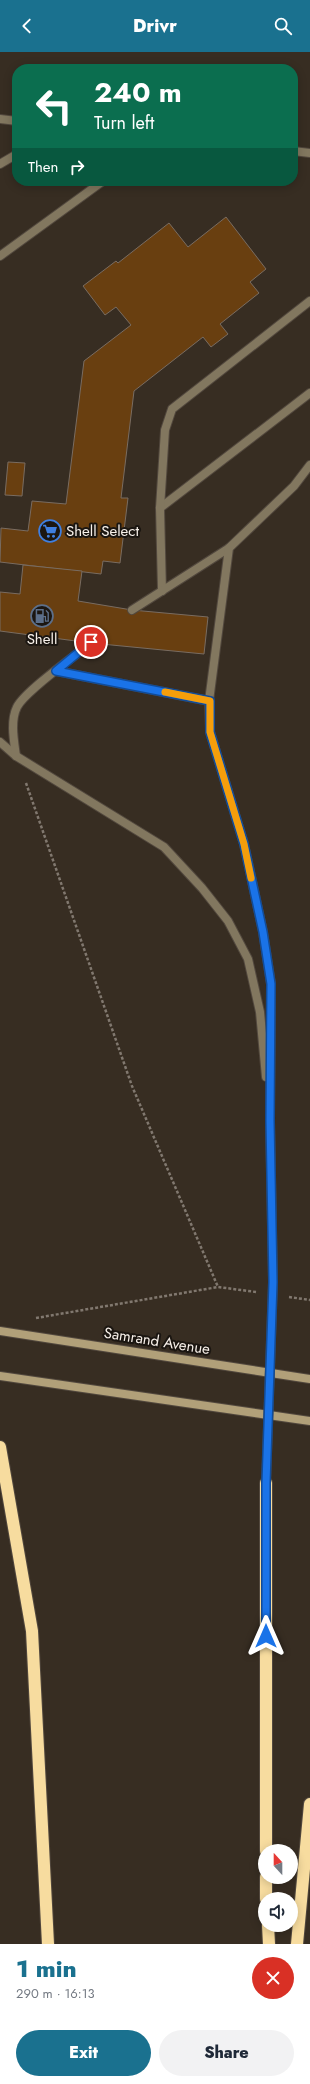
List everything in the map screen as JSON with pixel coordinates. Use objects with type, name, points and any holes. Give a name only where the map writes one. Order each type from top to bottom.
[{"type":"highway","points":[[0,1447],[32,1632],[48,1944]]},
{"type":"highway","points":[[266,1483],[266,1844]]},
{"type":"highway","points":[[297,1944],[310,1804]]},
{"type":"highway","points":[[268,1932],[269,1944]]},
{"type":"main road","name":"Samrand Avenue","points":[[0,1331],[310,1379]]},
{"type":"main road","points":[[0,1376],[310,1421]]},
{"type":"lane","points":[[0,119],[12,120]]},
{"type":"lane","points":[[298,152],[310,153]]},
{"type":"lane","points":[[0,164],[12,157]]},
{"type":"lane","points":[[0,256],[95,186]]},
{"type":"lane","points":[[162,591],[160,508],[165,430],[172,408],[310,301]]},
{"type":"lane","points":[[160,508],[310,393]]},
{"type":"lane","points":[[132,610],[229,548],[294,486],[310,465]]},
{"type":"lane","points":[[229,548],[210,701],[210,732],[244,844],[263,932],[271,984],[270,1121],[273,1282],[266,1483]]},
{"type":"lane","points":[[16,756],[14,722],[17,707],[29,694],[91,642]]},
{"type":"lane","points":[[56,671],[210,701]]},
{"type":"lane","points":[[0,742],[16,756],[164,847],[202,888],[228,921],[248,960],[260,1012],[270,1121]]},
{"type":"path","points":[[16,756],[132,1086],[218,1287]]},
{"type":"path","points":[[31,1318],[218,1287],[264,1294]]},
{"type":"path","points":[[287,1297],[310,1300]]},
{"type":"building","points":[[226,217],[266,269],[250,282],[259,293],[220,324],[228,334],[211,347],[203,337],[134,391],[121,498],[128,498],[120,563],[103,561],[101,574],[0,562],[1,528],[28,531],[32,501],[66,504],[84,361],[131,325],[116,307],[105,315],[83,286],[116,261],[118,263],[169,223],[188,247]]},
{"type":"building","points":[[8,462],[25,463],[22,496],[5,495]]},
{"type":"building","points":[[23,565],[82,571],[78,601],[132,610],[208,617],[204,654],[91,643],[0,631],[0,592],[20,594]]},
{"type":"slow traffic","points":[[165,692],[210,701],[209,721],[212,741],[244,844],[251,878]]},
{"type":"place","name":"Shell Select","points":[[50,531]]},
{"type":"place","name":"Shell","points":[[42,616]]},
{"type":"route","points":[[91,642],[56,671],[210,701],[209,721],[212,741],[244,844],[263,932],[271,984],[270,1121],[273,1282],[266,1483],[266,1636]]}]
